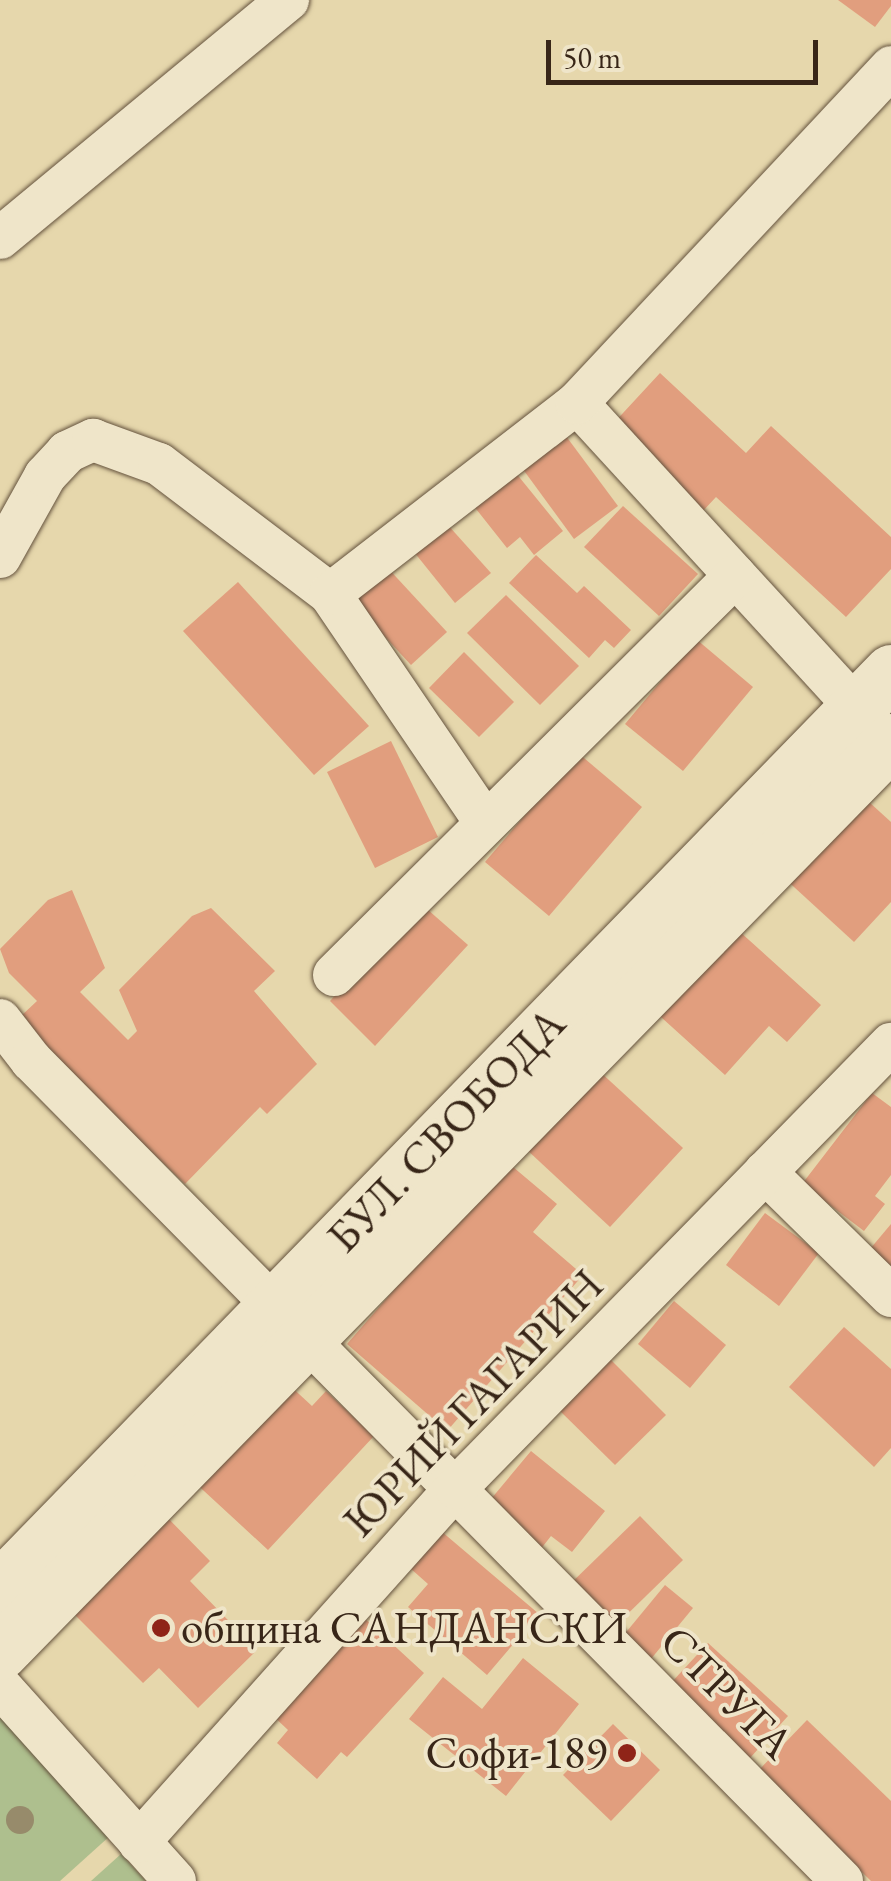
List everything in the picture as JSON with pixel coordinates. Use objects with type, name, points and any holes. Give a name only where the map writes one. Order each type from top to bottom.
[{"type":"street","points":[[1,235],[288,0]]},
{"type":"street","points":[[330,594],[577,403],[891,66]]},
{"type":"street","points":[[577,403],[735,576],[884,722]]},
{"type":"street","points":[[0,557],[46,476],[67,452],[94,440],[159,464],[330,594],[484,822]]},
{"type":"street","points":[[334,976],[484,822],[735,576]]},
{"type":"street","name":"БУЛ. СВОБОДА","points":[[0,1588],[294,1319],[884,722]]},
{"type":"street","name":"СТРУГА","points":[[0,1020],[31,1060],[294,1319],[842,1881]]},
{"type":"street","name":"ЮРИЙ ГАГАРИН","points":[[139,1842],[456,1488],[891,1044]]},
{"type":"street","points":[[765,1172],[891,1296]]},
{"type":"street","name":"БУЛ. СВОБОДА","points":[[0,1652],[294,1319]]},
{"type":"street","points":[[0,1686],[175,1881]]},
{"type":"green space","points":[[0,1715],[111,1835],[60,1881],[0,1881]]},
{"type":"green space","points":[[121,1854],[146,1881],[91,1881]]},
{"type":"building","points":[[838,0],[891,0],[891,6],[875,27]]},
{"type":"building","points":[[660,373],[746,453],[771,426],[891,537],[891,569],[846,617],[716,497],[703,511],[611,426]]},
{"type":"building","points":[[557,424],[618,506],[574,539],[514,457]]},
{"type":"building","points":[[511,467],[563,531],[534,555],[520,537],[507,548],[469,500]]},
{"type":"building","points":[[623,506],[698,574],[659,616],[584,547]]},
{"type":"building","points":[[447,524],[491,573],[455,603],[410,547]]},
{"type":"building","points":[[536,555],[577,593],[584,586],[631,630],[614,648],[605,640],[589,658],[509,583]]},
{"type":"building","points":[[385,565],[447,632],[411,665],[349,598]]},
{"type":"building","points":[[238,582],[369,726],[314,775],[183,631]]},
{"type":"building","points":[[506,595],[579,666],[540,705],[467,633]]},
{"type":"building","points":[[696,639],[753,687],[683,771],[625,724]]},
{"type":"building","points":[[464,652],[514,702],[479,737],[429,688]]},
{"type":"building","points":[[391,741],[438,837],[375,868],[327,772]]},
{"type":"building","points":[[578,753],[642,807],[549,916],[485,862]]},
{"type":"building","points":[[858,792],[891,822],[891,902],[854,942],[782,876]]},
{"type":"building","points":[[72,890],[105,968],[80,992],[128,1040],[137,1031],[119,990],[192,916],[211,908],[275,971],[254,991],[317,1064],[267,1114],[260,1107],[185,1184],[29,1034],[21,1016],[37,1001],[9,973],[0,949],[48,900]]},
{"type":"building","points":[[419,902],[468,945],[375,1046],[330,1001]]},
{"type":"building","points":[[729,922],[821,1005],[787,1042],[769,1026],[725,1075],[651,1008]]},
{"type":"building","points":[[598,1070],[683,1148],[610,1227],[526,1149]]},
{"type":"building","points":[[872,1093],[891,1107],[891,1175],[875,1196],[885,1204],[864,1231],[802,1184]]},
{"type":"building","points":[[506,1161],[557,1204],[533,1232],[583,1275],[447,1431],[347,1344]]},
{"type":"building","points":[[765,1213],[819,1253],[779,1306],[726,1265]]},
{"type":"building","points":[[891,1224],[891,1277],[865,1255]]},
{"type":"building","points":[[674,1301],[726,1345],[690,1388],[638,1344]]},
{"type":"building","points":[[844,1327],[891,1369],[891,1448],[874,1467],[789,1387]]},
{"type":"building","points":[[609,1358],[666,1415],[615,1465],[558,1409]]},
{"type":"building","points":[[286,1382],[312,1406],[326,1391],[374,1436],[268,1550],[191,1479]]},
{"type":"building","points":[[531,1451],[605,1511],[572,1552],[551,1536],[540,1550],[486,1505]]},
{"type":"building","name":"община САНДАНСКИ","points":[[159,1509],[210,1561],[190,1581],[257,1650],[198,1708],[159,1668],[143,1683],[65,1605]]},
{"type":"building","points":[[640,1516],[683,1560],[609,1632],[566,1588]]},
{"type":"building","points":[[441,1531],[539,1614],[487,1675],[408,1607],[428,1584],[410,1568]]},
{"type":"building","points":[[665,1585],[693,1608],[646,1665],[618,1642]]},
{"type":"building","points":[[362,1616],[424,1673],[347,1757],[341,1752],[317,1779],[277,1743],[288,1730],[271,1714]]},
{"type":"building","points":[[708,1643],[788,1716],[750,1758],[670,1684]]},
{"type":"building","points":[[523,1658],[579,1704],[506,1796],[409,1719],[443,1677],[482,1709]]},
{"type":"building","points":[[807,1720],[891,1801],[891,1881],[871,1881],[758,1771]]},
{"type":"building","points":[[613,1724],[660,1770],[611,1821],[563,1775]]},
{"type":"place","name":"община САНДАНСКИ","points":[[161,1628]]},
{"type":"place","name":"Софи-189","points":[[627,1753]]}]
